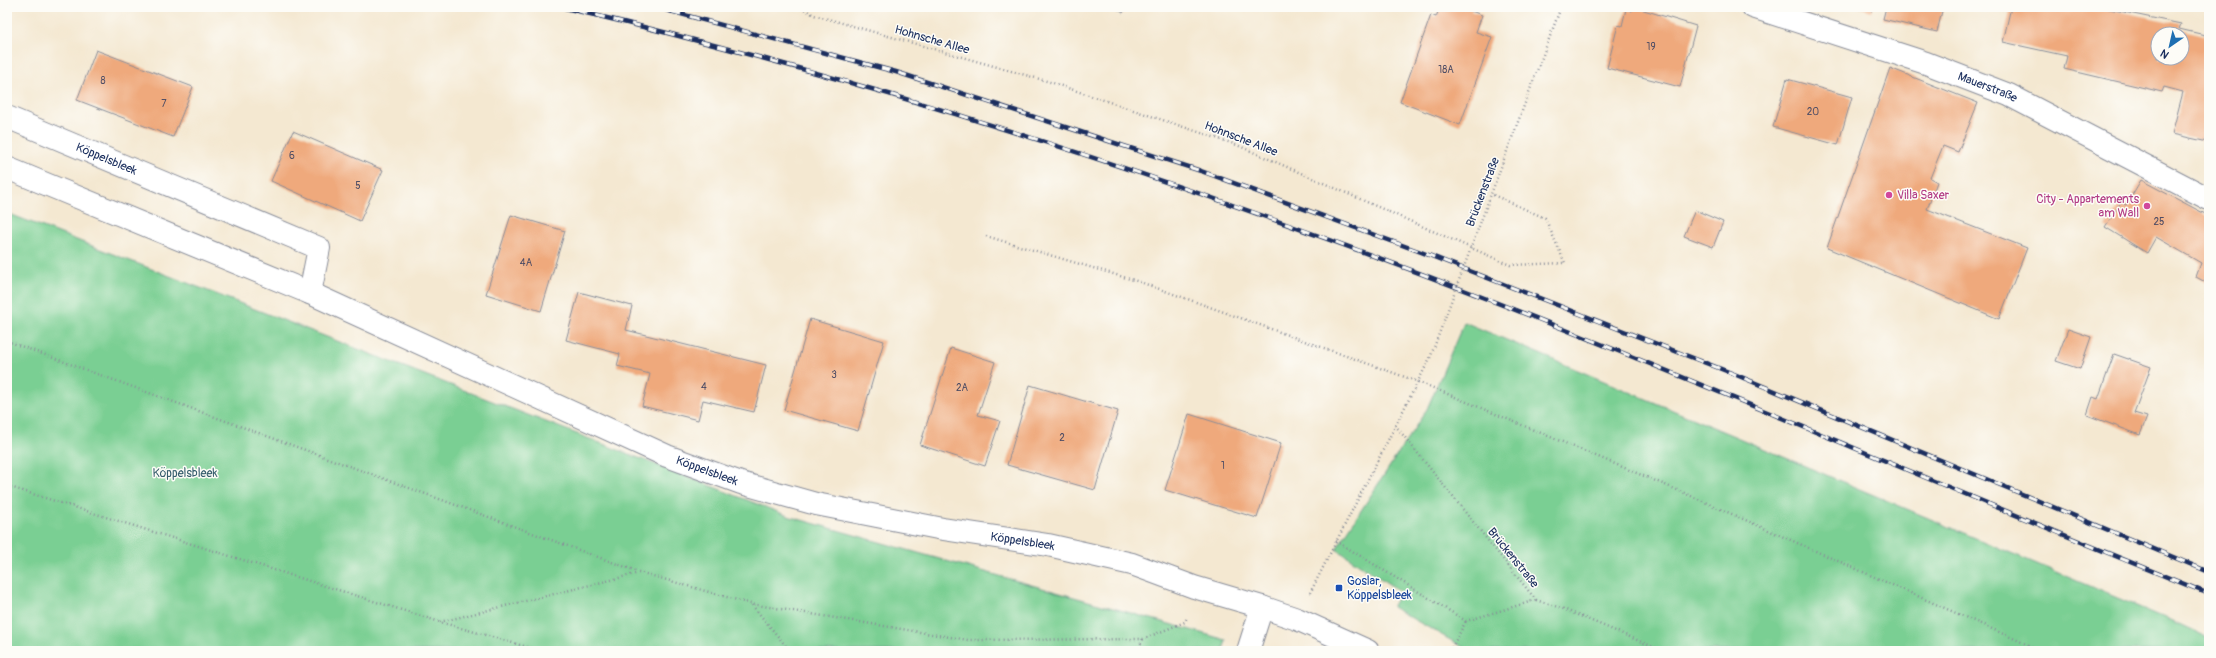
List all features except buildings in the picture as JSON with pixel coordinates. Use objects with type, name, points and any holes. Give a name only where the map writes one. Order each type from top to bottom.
[{"type":"street","name":"Mauerstraße","points":[[1753,7],[1926,63],[2009,95],[2209,199]]},
{"type":"street","name":"Köppelsbleek","points":[[7,117],[318,248],[310,293]]},
{"type":"street","name":"Köppelsbleek","points":[[7,168],[310,293],[666,456],[741,483],[816,504],[942,529],[1048,545],[1132,564],[1194,587],[1262,607]]},
{"type":"street","name":"Köppelsbleek","points":[[1132,564],[1167,565],[1196,572],[1262,607]]},
{"type":"street","points":[[1248,651],[1262,607],[1297,619],[1368,651]]},
{"type":"path","name":"Hohnsche Allee","points":[[801,7],[814,15],[1050,82],[1237,145],[1510,265],[1565,263],[1545,218],[1491,194]]},
{"type":"path","name":"Brückenstraße","points":[[1297,619],[1394,425],[1419,382],[1430,358],[1561,7]]},
{"type":"path","points":[[986,236],[1140,282],[1419,382],[1682,492],[2042,651]]},
{"type":"path","points":[[7,341],[640,572],[751,604],[968,640],[1143,639],[1186,622],[1194,587]]},
{"type":"path","name":"Brückenstraße","points":[[1394,425],[1536,600],[1466,621]]},
{"type":"path","points":[[7,486],[440,622],[541,651]]},
{"type":"path","points":[[1336,541],[1466,621],[1450,651]]},
{"type":"path","points":[[440,622],[640,572]]},
{"type":"path","points":[[1536,600],[1561,608],[1663,651]]},
{"type":"path","points":[[751,604],[790,651]]},
{"type":"path","points":[[1137,651],[1143,639]]},
{"type":"green space","name":"Köppelsbleek","points":[[7,213],[791,517],[1226,640],[1223,651],[7,651]]},
{"type":"green space","points":[[1464,322],[2179,624],[2209,638],[2209,651],[1470,651],[1392,607],[1401,592],[1336,549],[1427,409]]},
{"type":"railway","points":[[561,7],[681,36],[800,68],[918,103],[1036,139],[1269,218],[1385,260],[1589,339],[2209,594]]},
{"type":"railway","points":[[655,7],[896,72],[1201,171],[1421,252],[1734,374],[2209,572]]},
{"type":"place","name":"Villa Saxer","points":[[1889,195]]},
{"type":"place","name":"City - Appartements am Wall","points":[[2147,206]]},
{"type":"place","name":"Goslar, Köppelsbleek","points":[[1339,588]]}]
